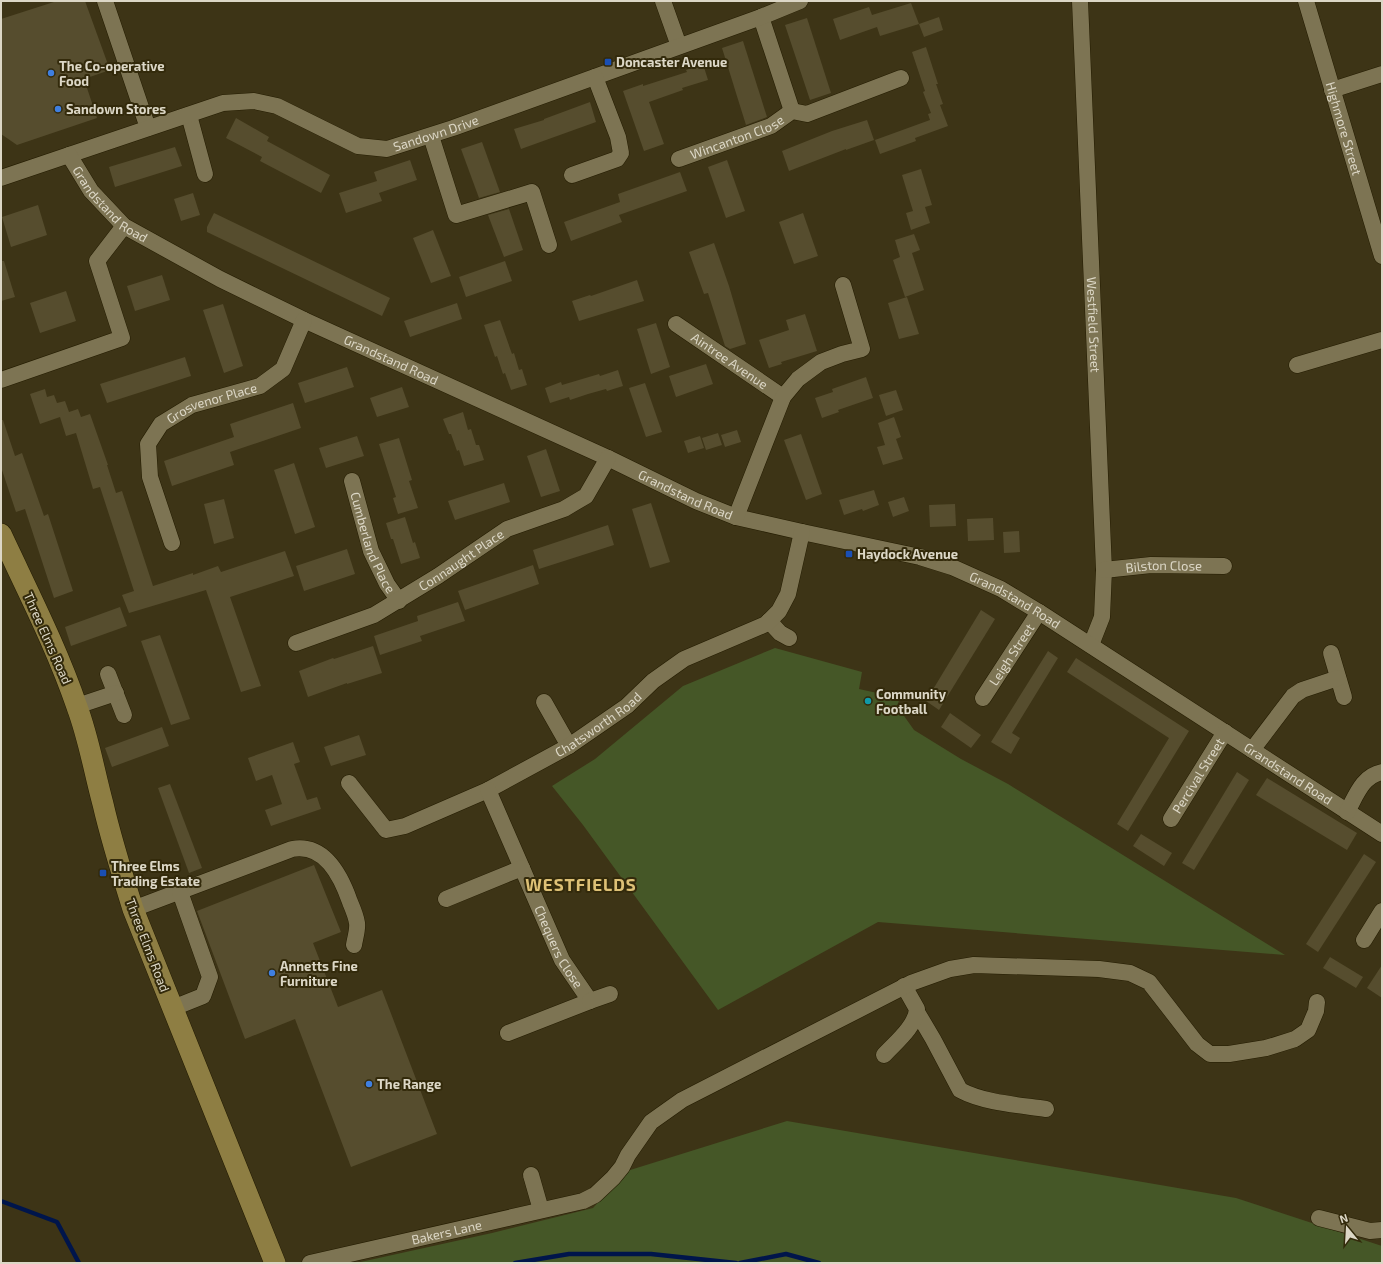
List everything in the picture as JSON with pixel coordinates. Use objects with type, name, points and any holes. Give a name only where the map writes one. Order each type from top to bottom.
[{"type":"main road","name":"Three Elms Road","points":[[1,534],[59,661],[77,706],[90,749],[116,857],[134,909],[172,1008],[275,1263]]},
{"type":"street","points":[[105,1],[148,128]]},
{"type":"street","points":[[663,1],[680,46]]},
{"type":"street","name":"Sandown Drive","points":[[69,155],[223,103],[254,101],[277,106],[358,146],[387,149],[431,136],[596,77],[761,17],[800,1]]},
{"type":"street","name":"Westfield Street","points":[[1080,1],[1104,570],[1102,617],[1091,645]]},
{"type":"street","name":"Highmore Street","points":[[1306,1],[1382,256]]},
{"type":"street","name":"Wincanton Close","points":[[761,17],[792,111]]},
{"type":"street","points":[[1332,90],[1382,74]]},
{"type":"street","points":[[572,175],[617,159],[621,153],[618,138],[596,77]]},
{"type":"street","name":"Wincanton Close","points":[[679,159],[771,126],[792,111],[807,114],[901,78]]},
{"type":"street","points":[[188,115],[205,174]]},
{"type":"street","points":[[431,136],[456,215],[532,192],[549,245]]},
{"type":"street","name":"Grandstand Road","points":[[1,178],[69,155],[91,191],[124,226],[220,279],[304,320],[608,458],[696,502],[736,516],[802,532],[920,557],[952,567],[1001,589],[1091,645],[1382,834]]},
{"type":"street","points":[[1,380],[122,338],[97,260],[124,226]]},
{"type":"street","points":[[736,516],[783,397],[798,379],[821,362],[842,354],[862,349],[843,285]]},
{"type":"street","name":"Grosvenor Place","points":[[172,543],[150,477],[148,444],[161,424],[192,405],[260,386],[283,369],[304,320]]},
{"type":"street","name":"Aintree Avenue","points":[[676,324],[783,397]]},
{"type":"street","points":[[1297,365],[1382,340]]},
{"type":"street","name":"Connaught Place","points":[[296,643],[374,615],[399,601],[507,529],[564,509],[586,496],[608,458]]},
{"type":"street","name":"Cumberland Place","points":[[352,481],[371,551],[387,584],[399,601]]},
{"type":"street","name":"Chatsworth Road","points":[[349,784],[386,830],[405,826],[488,790],[570,746],[627,706],[653,681],[684,659],[766,624],[779,611],[788,594],[802,532]]},
{"type":"street","name":"Bilston Close","points":[[1104,570],[1151,565],[1224,566]]},
{"type":"street","name":"Leigh Street","points":[[984,698],[1039,612]]},
{"type":"street","points":[[769,620],[780,633],[789,638]]},
{"type":"street","points":[[1331,653],[1344,697]]},
{"type":"street","points":[[108,674],[124,715]]},
{"type":"street","points":[[1252,750],[1293,696],[1302,690],[1338,678]]},
{"type":"street","points":[[77,706],[116,693]]},
{"type":"street","points":[[544,702],[570,746]]},
{"type":"street","name":"Percival Street","points":[[1171,819],[1225,732]]},
{"type":"street","points":[[1347,812],[1365,780],[1376,773],[1382,772]]},
{"type":"street","name":"Chequers Close","points":[[488,790],[562,960],[590,1001]]},
{"type":"street","points":[[134,909],[292,849],[301,847],[318,853],[327,860],[334,868],[345,887],[357,921],[354,945]]},
{"type":"street","points":[[446,899],[522,868]]},
{"type":"street","points":[[172,1008],[203,996],[210,977],[180,892]]},
{"type":"street","points":[[1364,940],[1382,911]]},
{"type":"street","name":"Bakers Lane","points":[[310,1263],[583,1201],[595,1195],[613,1178],[622,1167],[628,1155],[651,1122],[682,1100],[904,986],[950,969],[974,965],[1099,969],[1130,973],[1149,982],[1196,1044],[1210,1054],[1229,1054],[1266,1048],[1295,1039],[1308,1030],[1316,1011],[1317,1002]]},
{"type":"street","points":[[904,986],[960,1090],[968,1094],[992,1100],[1046,1109]]},
{"type":"street","name":"Chequers Close","points":[[508,1033],[610,994]]},
{"type":"street","points":[[884,1055],[913,1024],[917,1012]]},
{"type":"street","points":[[531,1175],[541,1210]]},
{"type":"street","points":[[1318,1218],[1370,1231],[1382,1230]]},
{"type":"green space","points":[[775,648],[862,672],[859,689],[900,698],[897,706],[914,730],[961,759],[1008,784],[1285,955],[878,922],[718,1010],[583,825],[552,786],[595,759],[683,686]]},
{"type":"green space","points":[[787,1121],[1236,1198],[1382,1246],[1382,1263],[356,1263],[492,1233],[593,1208],[627,1171]]},
{"type":"building","name":"The Co-operative Food","points":[[57,1],[85,1],[110,70],[84,79],[97,118],[17,145],[1,134],[1,19]]},
{"type":"building","points":[[911,3],[919,24],[880,36],[877,27],[840,40],[833,19],[869,7],[872,15]]},
{"type":"building","points":[[939,17],[943,30],[924,37],[919,24]]},
{"type":"building","points":[[807,18],[831,93],[810,100],[785,25]]},
{"type":"building","points":[[743,41],[767,117],[746,125],[722,48]]},
{"type":"building","points":[[926,47],[943,104],[940,105],[948,126],[915,138],[916,141],[880,154],[875,140],[930,120],[928,114],[931,113],[923,92],[925,91],[912,52]]},
{"type":"building","points":[[703,64],[708,80],[682,88],[683,90],[649,102],[664,144],[644,151],[623,91],[687,72],[686,70]]},
{"type":"building","points":[[590,102],[596,122],[521,149],[514,129],[544,120]]},
{"type":"building","points":[[236,118],[269,137],[267,141],[330,175],[321,193],[260,161],[262,157],[226,138]]},
{"type":"building","points":[[867,120],[874,140],[789,171],[782,151],[832,131]]},
{"type":"building","points":[[482,142],[500,192],[479,198],[461,149]]},
{"type":"building","points":[[175,147],[182,166],[115,187],[109,167]]},
{"type":"building","points":[[410,160],[417,180],[379,193],[382,201],[346,213],[339,193],[377,181],[374,172]]},
{"type":"building","points":[[727,160],[745,211],[726,218],[708,167]]},
{"type":"building","points":[[921,169],[932,205],[925,207],[930,223],[911,230],[906,213],[913,211],[902,175]]},
{"type":"building","points":[[680,172],[687,191],[619,215],[622,222],[571,241],[564,222],[620,202],[618,194]]},
{"type":"building","points":[[193,193],[200,215],[181,221],[174,199]]},
{"type":"building","points":[[38,205],[47,235],[11,247],[2,217]]},
{"type":"building","points":[[509,209],[523,250],[504,257],[488,215]]},
{"type":"building","points":[[214,213],[390,298],[382,316],[207,232],[207,227]]},
{"type":"building","points":[[803,213],[818,256],[794,264],[779,222]]},
{"type":"building","points":[[433,230],[451,276],[431,283],[413,238]]},
{"type":"building","points":[[914,234],[920,250],[912,253],[924,290],[905,297],[893,260],[900,257],[895,240]]},
{"type":"building","points":[[714,243],[729,286],[746,344],[730,349],[725,346],[708,293],[704,294],[689,252]]},
{"type":"building","points":[[1,261],[4,261],[15,297],[1,301]]},
{"type":"building","points":[[505,261],[512,281],[466,297],[459,277]]},
{"type":"building","points":[[162,275],[170,300],[135,311],[127,286]]},
{"type":"building","points":[[637,280],[644,301],[579,321],[572,301]]},
{"type":"building","points":[[66,291],[76,321],[40,333],[30,303]]},
{"type":"building","points":[[907,297],[919,334],[899,339],[888,303]]},
{"type":"building","points":[[457,303],[462,319],[410,337],[404,321]]},
{"type":"building","points":[[223,304],[243,366],[224,373],[203,310]]},
{"type":"building","points":[[805,314],[817,351],[781,362],[782,364],[769,368],[759,340],[789,330],[786,320]]},
{"type":"building","points":[[500,320],[512,354],[514,353],[519,370],[522,369],[527,385],[511,390],[505,373],[503,374],[497,356],[495,357],[484,325]]},
{"type":"building","points":[[656,323],[670,367],[651,374],[637,329]]},
{"type":"building","points":[[185,357],[191,376],[107,403],[100,384]]},
{"type":"building","points":[[706,364],[713,384],[676,397],[669,376]]},
{"type":"building","points":[[347,367],[354,387],[305,403],[298,383]]},
{"type":"building","points":[[618,370],[623,386],[607,391],[606,389],[570,400],[569,397],[550,403],[545,388],[561,382],[562,385]]},
{"type":"building","points":[[866,377],[873,398],[838,410],[839,412],[822,418],[815,398],[833,392],[832,389]]},
{"type":"building","points":[[645,383],[662,432],[646,437],[629,388]]},
{"type":"building","points":[[402,387],[409,407],[377,417],[370,398]]},
{"type":"building","points":[[45,389],[47,397],[54,395],[57,403],[65,401],[69,412],[78,409],[81,417],[90,414],[116,493],[122,491],[153,586],[193,573],[193,575],[218,566],[221,572],[285,551],[294,576],[230,597],[261,686],[241,692],[206,590],[129,613],[122,595],[134,591],[100,487],[93,489],[76,433],[66,436],[60,417],[40,424],[30,394]]},
{"type":"building","points":[[896,390],[903,410],[886,416],[879,395]]},
{"type":"building","points":[[293,403],[301,428],[230,452],[234,465],[172,486],[164,461],[234,437],[230,424]]},
{"type":"building","points":[[463,412],[468,430],[471,429],[476,445],[479,445],[484,460],[464,466],[459,450],[457,451],[451,434],[449,434],[443,419]]},
{"type":"building","points":[[894,417],[901,437],[896,439],[903,459],[883,465],[877,447],[885,445],[878,423]]},
{"type":"building","points":[[1,420],[3,420],[15,456],[22,453],[44,516],[48,514],[73,591],[54,598],[25,509],[16,512],[1,467]]},
{"type":"building","points":[[737,430],[741,442],[725,447],[721,435]]},
{"type":"building","points":[[718,433],[722,445],[706,450],[702,438]]},
{"type":"building","points":[[801,434],[822,494],[806,500],[784,440]]},
{"type":"building","points":[[357,436],[364,456],[326,468],[319,448]]},
{"type":"building","points":[[700,436],[704,448],[688,453],[684,441]]},
{"type":"building","points":[[399,438],[412,480],[409,481],[418,508],[398,514],[393,498],[396,497],[379,444]]},
{"type":"building","points":[[546,449],[560,491],[541,497],[527,456]]},
{"type":"building","points":[[294,463],[315,527],[295,534],[274,470]]},
{"type":"building","points":[[504,483],[510,502],[455,520],[448,501]]},
{"type":"building","points":[[874,490],[879,505],[863,511],[862,509],[844,515],[839,500]]},
{"type":"building","points":[[904,497],[909,511],[893,517],[888,502]]},
{"type":"building","points":[[224,499],[234,538],[214,544],[204,504]]},
{"type":"building","points":[[651,503],[670,562],[650,568],[632,509]]},
{"type":"building","points":[[955,504],[956,526],[930,527],[929,505]]},
{"type":"building","points":[[405,517],[413,543],[415,542],[420,558],[401,564],[386,523]]},
{"type":"building","points":[[993,518],[994,540],[968,541],[967,519]]},
{"type":"building","points":[[608,525],[614,545],[539,569],[533,550]]},
{"type":"building","points":[[1019,531],[1020,552],[1004,553],[1003,532]]},
{"type":"building","points":[[347,549],[355,574],[304,591],[296,566]]},
{"type":"building","points":[[533,565],[539,584],[465,610],[458,591]]},
{"type":"building","points":[[458,602],[465,621],[420,636],[422,641],[380,655],[374,636],[418,621],[417,616]]},
{"type":"building","points":[[120,607],[127,626],[71,646],[65,627]]},
{"type":"building","points":[[981,610],[995,619],[939,710],[926,701]]},
{"type":"building","points":[[160,635],[190,719],[171,725],[141,641]]},
{"type":"building","points":[[373,646],[382,673],[347,683],[308,697],[299,671],[333,658],[334,659]]},
{"type":"building","points":[[1048,651],[1058,658],[1012,733],[1020,738],[1011,754],[991,742]]},
{"type":"building","points":[[1076,658],[1189,731],[1128,831],[1117,824],[1169,738],[1067,672]]},
{"type":"building","points":[[950,713],[981,735],[971,748],[941,727]]},
{"type":"building","points":[[162,727],[169,746],[112,767],[105,748]]},
{"type":"building","points":[[359,735],[366,755],[331,766],[324,747]]},
{"type":"building","points":[[293,742],[300,762],[294,764],[307,800],[317,797],[321,809],[271,826],[265,810],[282,804],[272,775],[256,781],[248,758]]},
{"type":"building","points":[[1237,772],[1249,780],[1194,870],[1182,863]]},
{"type":"building","points":[[1267,778],[1357,833],[1347,850],[1256,795]]},
{"type":"building","points":[[170,784],[202,868],[189,873],[158,788]]},
{"type":"building","points":[[1141,834],[1172,853],[1164,866],[1133,846]]},
{"type":"building","points":[[1364,854],[1376,862],[1318,952],[1306,944]]},
{"type":"building","points":[[314,865],[341,932],[313,943],[338,1007],[382,990],[437,1134],[351,1167],[295,1019],[245,1039],[197,911]]},
{"type":"building","points":[[1330,957],[1363,977],[1356,988],[1323,968]]},
{"type":"building","points":[[1382,965],[1382,998],[1367,988]]},
{"type":"waterway","points":[[1,1201],[57,1222],[79,1263]]},
{"type":"waterway","points":[[515,1263],[569,1254],[651,1254],[736,1263]]},
{"type":"waterway","points":[[740,1263],[786,1254],[819,1263]]},
{"type":"place","name":"Doncaster Avenue","points":[[608,62]]},
{"type":"place","name":"The Co-operative Food","points":[[51,73]]},
{"type":"place","name":"Sandown Stores","points":[[58,109]]},
{"type":"place","name":"Haydock Avenue","points":[[849,554]]},
{"type":"place","name":"Community Football","points":[[868,701]]},
{"type":"place","name":"Three Elms Trading Estate","points":[[103,873]]},
{"type":"place","name":"Annetts Fine Furniture","points":[[272,973]]},
{"type":"place","name":"The Range","points":[[369,1084]]},
{"type":"district","name":"WESTFIELDS","points":[[581,884]]}]
